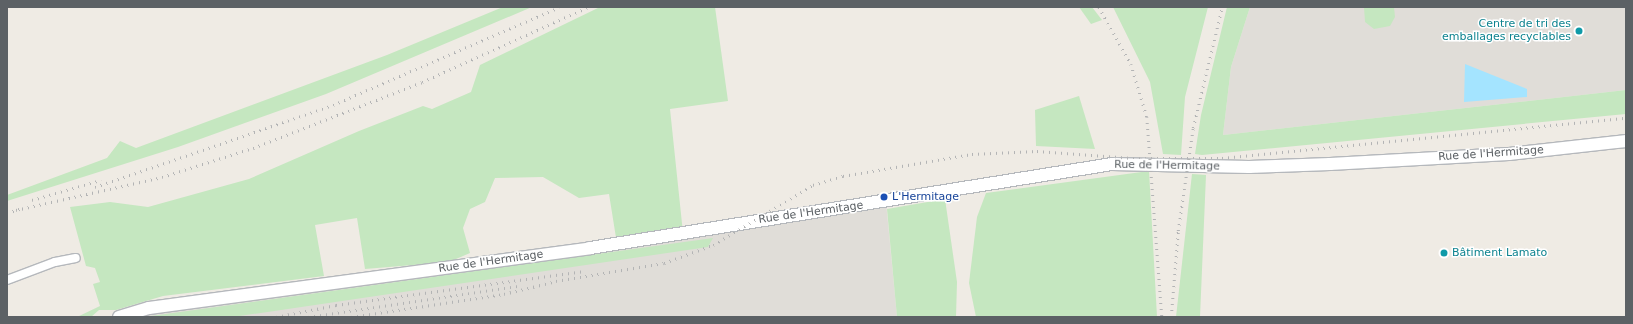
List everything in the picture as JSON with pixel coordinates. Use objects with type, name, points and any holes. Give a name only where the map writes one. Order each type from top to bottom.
[{"type":"street","name":"Rue de l'Hermitage","points":[[119,317],[149,308],[590,248],[1112,164],[1249,167],[1509,154],[1626,141]]},
{"type":"street","points":[[7,280],[55,262],[76,258]]},
{"type":"shaded area","points":[[1250,7],[1626,7],[1626,90],[1223,135],[1231,67]]},
{"type":"shaded area","points":[[886,202],[897,317],[134,317],[149,308]]},
{"type":"green space","points":[[503,7],[532,7],[326,94],[178,147],[7,201],[7,195],[107,158],[120,141],[136,148],[387,55]]},
{"type":"green space","points":[[600,7],[715,7],[728,101],[670,109],[683,233],[617,244],[609,194],[579,198],[543,177],[495,178],[485,202],[470,209],[463,228],[470,253],[449,262],[365,269],[357,218],[315,225],[324,276],[163,296],[116,310],[99,310],[91,317],[77,317],[100,306],[93,284],[100,282],[95,268],[86,266],[70,207],[110,202],[148,207],[249,179],[359,131],[423,106],[432,109],[471,92],[480,65]]},
{"type":"green space","points":[[1079,7],[1092,7],[1102,20],[1091,24]]},
{"type":"green space","points":[[1113,7],[1208,7],[1185,97],[1181,155],[1163,154],[1150,82]]},
{"type":"green space","points":[[1227,7],[1250,7],[1231,67],[1223,135],[1626,90],[1626,114],[1202,155],[1195,154],[1201,115]]},
{"type":"green space","points":[[1364,7],[1394,7],[1395,17],[1390,26],[1374,29],[1365,22]]},
{"type":"green space","points":[[1079,96],[1095,149],[1036,146],[1035,110]]},
{"type":"green space","points":[[1149,171],[1157,317],[976,317],[969,283],[977,217],[986,193]]},
{"type":"green space","points":[[1192,174],[1206,175],[1200,317],[1176,317]]},
{"type":"green space","points":[[945,199],[957,282],[956,317],[897,317],[887,209]]},
{"type":"green space","points":[[713,238],[708,247],[233,317],[144,317]]},
{"type":"water","points":[[1465,64],[1527,89],[1527,97],[1464,102]]},
{"type":"railway","points":[[95,187],[333,105],[559,7]]},
{"type":"railway","points":[[16,210],[162,177],[253,148],[422,82],[588,7]]},
{"type":"railway","points":[[1099,7],[1131,64],[1147,117],[1162,317]]},
{"type":"railway","points":[[1171,317],[1178,231],[1193,128],[1222,7]]},
{"type":"railway","points":[[351,317],[504,294],[556,281],[664,263],[713,245],[813,185],[843,176],[972,154],[1037,151],[1133,158],[1222,158],[1626,118]]},
{"type":"railway","points":[[32,200],[101,180]]},
{"type":"railway","points":[[7,213],[22,208]]},
{"type":"railway","points":[[276,317],[336,305],[585,271]]},
{"type":"railway","points":[[308,317],[519,286]]},
{"type":"place","name":"Centre de tri des emballages recyclables","points":[[1579,31]]},
{"type":"place","name":"L'Hermitage","points":[[884,197]]},
{"type":"place","name":"Bâtiment Lamato","points":[[1444,253]]}]
